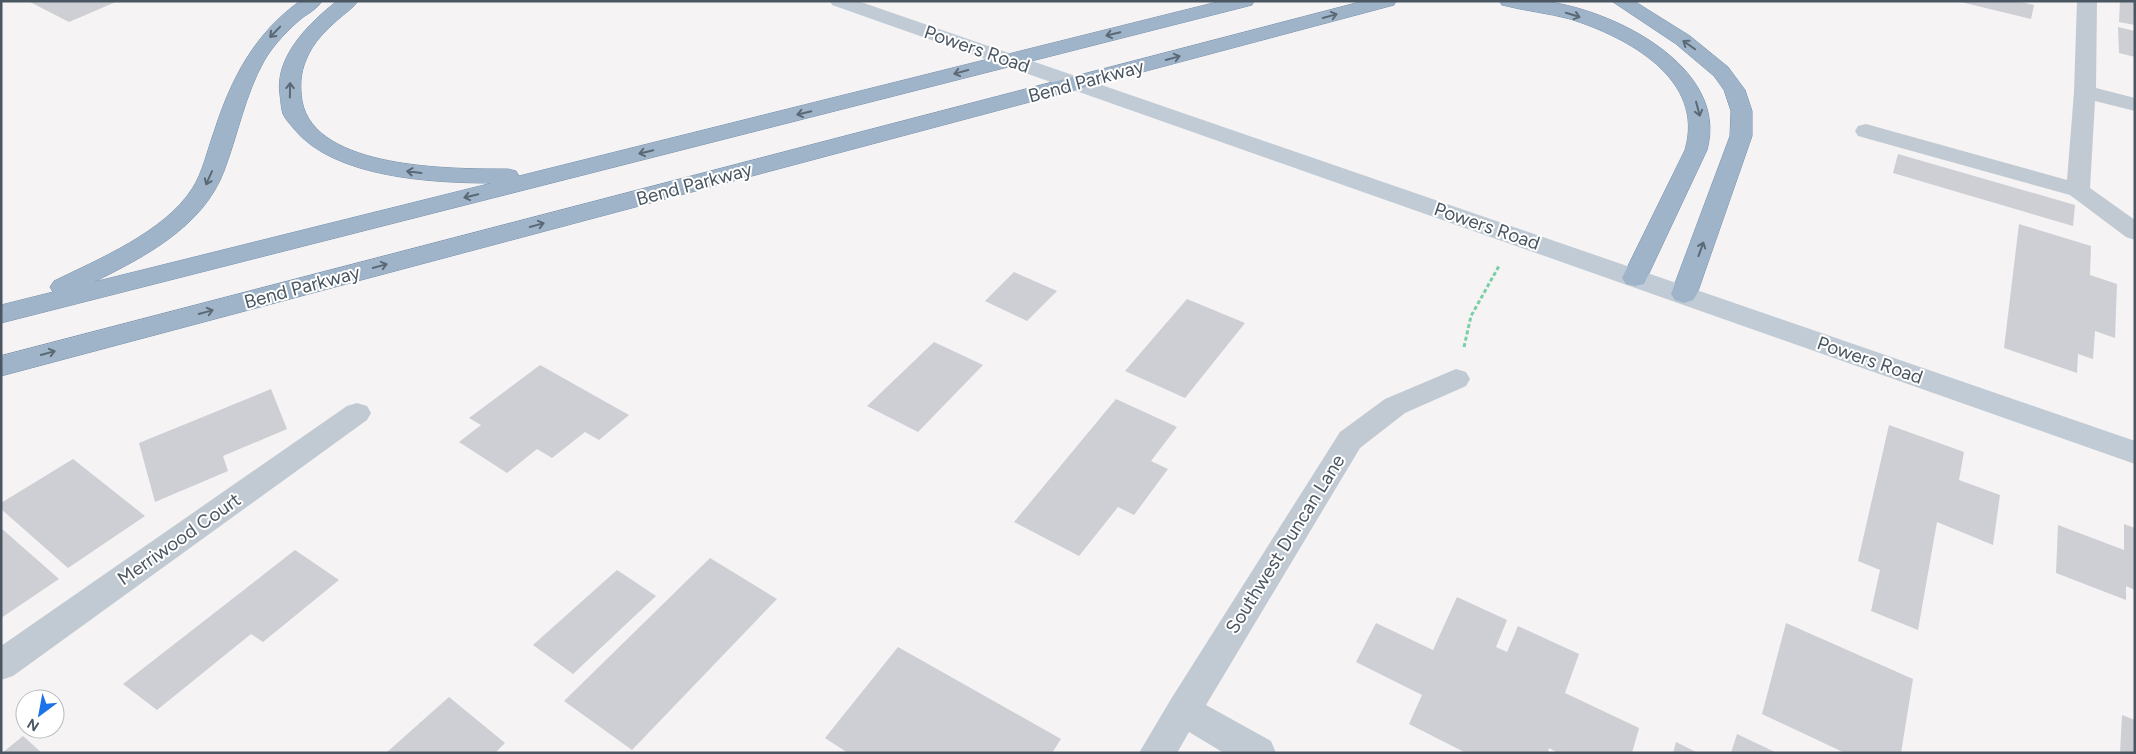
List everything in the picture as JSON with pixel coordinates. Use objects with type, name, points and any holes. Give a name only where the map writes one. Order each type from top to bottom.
[{"type":"highway","points":[[9,312],[134,248],[185,212],[201,193],[211,174],[239,88],[250,65],[274,32],[313,1]]},
{"type":"highway","points":[[348,1],[317,29],[302,48],[293,66],[290,82],[290,99],[296,116],[306,130],[333,149],[364,162],[391,169],[468,176],[550,176]]},
{"type":"highway","name":"Bend Parkway","points":[[9,312],[1245,1]]},
{"type":"highway","name":"Bend Parkway","points":[[1,366],[1387,1]]},
{"type":"highway","points":[[1509,1],[1579,16],[1622,34],[1664,61],[1685,82],[1694,98],[1701,130],[1694,153],[1635,278]]},
{"type":"highway","points":[[1621,1],[1707,58],[1735,90],[1743,110],[1741,136],[1684,294]]},
{"type":"main road","name":"Powers Road","points":[[839,1],[1684,294],[2135,454]]},
{"type":"street","points":[[2078,190],[2085,92],[2087,1]]},
{"type":"street","points":[[2085,92],[2135,105]]},
{"type":"street","points":[[1866,131],[2078,190],[2135,232]]},
{"type":"street","name":"Southwest Duncan Lane","points":[[1157,753],[1350,440],[1395,406],[1456,379]]},
{"type":"street","name":"Merriwood Court","points":[[1,665],[357,414]]},
{"type":"street","points":[[1183,710],[1258,753]]},
{"type":"path","points":[[1456,379],[1471,316],[1499,265]]},
{"type":"building","points":[[28,1],[118,1],[69,22]]},
{"type":"building","points":[[2017,1],[2034,5],[2031,19],[1961,2]]},
{"type":"building","points":[[2120,1],[2135,1],[2135,25],[2119,22]]},
{"type":"building","points":[[2118,27],[2135,31],[2135,57],[2119,53]]},
{"type":"building","points":[[1898,154],[2075,205],[2073,226],[1893,173]]},
{"type":"building","points":[[2019,224],[2091,246],[2090,275],[2117,284],[2115,338],[2095,331],[2093,359],[2078,354],[2077,373],[2004,348]]},
{"type":"building","points":[[1014,272],[1057,291],[1027,321],[985,301]]},
{"type":"building","points":[[1187,299],[1245,323],[1185,398],[1125,371]]},
{"type":"building","points":[[934,342],[983,365],[918,432],[867,406]]},
{"type":"building","points":[[540,365],[629,415],[599,440],[585,432],[552,458],[537,449],[507,473],[459,442],[481,425],[469,418]]},
{"type":"building","points":[[271,389],[287,429],[223,456],[228,471],[155,502],[139,443]]},
{"type":"building","points":[[1116,399],[1177,427],[1151,461],[1168,469],[1134,515],[1118,507],[1079,556],[1014,522]]},
{"type":"building","points":[[1889,425],[1964,452],[1959,480],[2000,495],[1993,545],[1937,522],[1918,630],[1871,611],[1880,570],[1858,561]]},
{"type":"building","points":[[73,459],[145,516],[68,568],[1,509],[1,503]]},
{"type":"building","points":[[2124,524],[2135,528],[2135,590],[2126,586],[2126,600],[2056,573],[2058,525],[2124,550]]},
{"type":"building","points":[[1,528],[59,579],[1,618]]},
{"type":"building","points":[[295,550],[339,580],[263,642],[251,634],[157,710],[123,684]]},
{"type":"building","points":[[710,558],[777,599],[632,750],[564,701]]},
{"type":"building","points":[[617,570],[656,596],[573,674],[533,645]]},
{"type":"building","points":[[1457,597],[1507,620],[1496,647],[1507,652],[1518,626],[1579,654],[1565,693],[1639,728],[1632,753],[1558,753],[1549,748],[1548,753],[1466,753],[1409,724],[1422,695],[1356,662],[1376,623],[1433,650]]},
{"type":"building","points":[[1786,623],[1913,679],[1901,753],[1845,753],[1762,714]]},
{"type":"building","points":[[898,647],[1061,739],[1052,753],[848,753],[825,738]]},
{"type":"building","points":[[449,697],[505,743],[495,753],[386,753]]},
{"type":"building","points":[[2122,715],[2135,720],[2135,753],[2120,753]]},
{"type":"building","points":[[1737,734],[1777,753],[1731,753]]},
{"type":"building","points":[[19,739],[26,739],[42,753],[2,753]]},
{"type":"building","points":[[1676,742],[1698,753],[1673,753]]}]
